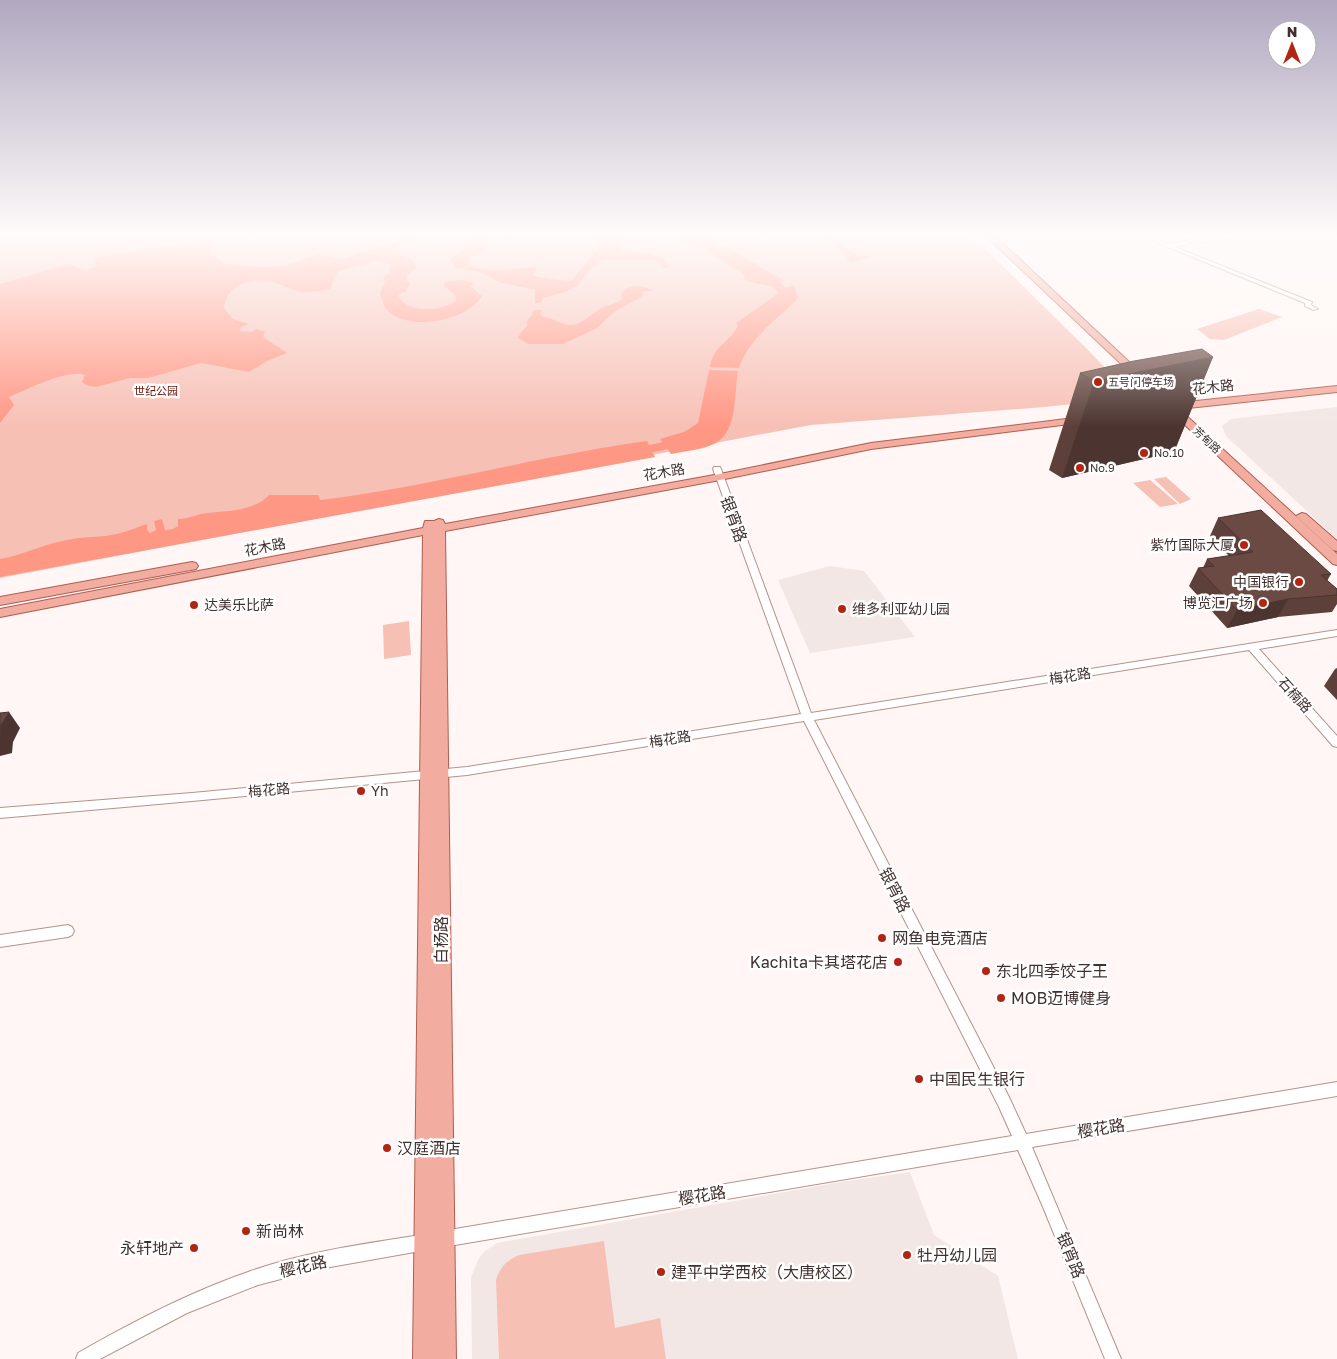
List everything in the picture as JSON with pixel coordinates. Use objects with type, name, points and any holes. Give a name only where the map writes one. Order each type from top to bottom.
[{"type":"main road","points":[[1060,299],[1149,381],[1064,299]]},
{"type":"main road","name":"花木路","points":[[1170,403],[1337,383]]},
{"type":"main road","name":"花木路","points":[[1170,403],[1337,390]]},
{"type":"main road","name":"芳甸路","points":[[1170,403],[1337,547]]},
{"type":"main road","name":"芳甸路","points":[[1170,403],[1337,561]]},
{"type":"main road","name":"花木路","points":[[0,613],[434,526],[718,473],[871,446],[1088,414]]},
{"type":"main road","name":"花木路","points":[[0,601],[434,526]]},
{"type":"main road","name":"白杨路","points":[[425,1359],[434,1240],[434,526]]},
{"type":"main road","name":"白杨路","points":[[434,1240],[444,1359]]},
{"type":"street","points":[[1301,299],[1318,308]]},
{"type":"street","name":"银宵路","points":[[718,473],[807,717],[1023,1142],[1113,1359]]},
{"type":"street","name":"梅花路","points":[[0,813],[434,775],[1337,634]]},
{"type":"street","name":"石楠路","points":[[1252,647],[1337,743]]},
{"type":"street","points":[[0,941],[68,931]]},
{"type":"street","name":"樱花路","points":[[84,1359],[173,1312],[253,1280],[315,1262],[434,1240],[1337,1089]]},
{"type":"shaded area","points":[[0,299],[226,299],[224,308],[233,319],[249,324],[241,327],[240,331],[251,332],[256,329],[265,332],[263,337],[287,353],[267,361],[249,372],[201,363],[148,378],[130,378],[96,387],[82,382],[85,375],[69,374],[36,385],[9,397],[14,405],[0,423]]},
{"type":"shaded area","points":[[382,299],[401,299],[409,306],[433,309],[450,304],[456,299],[479,299],[475,305],[464,312],[438,321],[423,322],[410,321],[398,317],[388,311]]},
{"type":"shaded area","points":[[535,299],[542,299],[541,303],[535,303]]},
{"type":"shaded area","points":[[637,299],[614,312],[597,328],[563,344],[528,344],[518,338],[527,326],[527,321],[532,315],[533,310],[542,310],[540,314],[543,317],[574,325],[599,309],[622,300]]},
{"type":"shaded area","points":[[770,299],[796,299],[758,337],[742,360],[739,368],[710,367],[714,354],[738,326],[736,323]]},
{"type":"shaded area","points":[[709,370],[738,371],[734,410],[728,429],[716,443],[700,449],[671,454],[660,439],[684,432],[698,423]]},
{"type":"shaded area","points":[[1337,407],[1337,539],[1226,436],[1222,426],[1231,419]]},
{"type":"shaded area","points":[[647,441],[655,457],[0,577],[0,559],[58,542],[111,535],[147,524],[147,530],[150,533],[156,530],[154,521],[162,519],[165,530],[173,529],[178,526],[178,519],[246,508],[262,501],[269,495],[318,495],[320,500],[443,480],[606,447]]},
{"type":"shaded area","name":"维多利亚幼儿园","points":[[830,566],[864,571],[915,637],[810,653],[778,580]]},
{"type":"shaded area","name":"建平中学西校（大唐校区）","points":[[910,1172],[934,1235],[998,1276],[1018,1359],[472,1359],[471,1277],[479,1258],[485,1251],[497,1243],[841,1182]]},
{"type":"green space","name":"世纪公园","points":[[0,299],[1037,299],[1126,390],[1103,401],[811,425],[0,578]]},
{"type":"green space","points":[[1259,309],[1282,317],[1224,340],[1210,339],[1197,329]]},
{"type":"green space","points":[[1166,477],[1191,499],[1180,504],[1154,479]]},
{"type":"green space","points":[[1150,480],[1178,504],[1160,507],[1133,483]]},
{"type":"green space","points":[[409,621],[411,655],[384,659],[383,625]]},
{"type":"green space","points":[[604,1241],[615,1328],[660,1318],[666,1359],[499,1359],[496,1280],[499,1271],[504,1265],[519,1255]]},
{"type":"building","points":[[1202,349],[1213,357],[1094,381],[1080,373],[1134,361]]},
{"type":"building","points":[[1261,510],[1331,574],[1321,575],[1337,589],[1337,595],[1288,599],[1237,610],[1198,568],[1214,566],[1207,559],[1253,552],[1218,518]]},
{"type":"building","points":[[9,712],[1,725],[0,736],[0,713]]},
{"type":"waterway","points":[[783,303],[788,299]]},
{"type":"waterway","points":[[629,453],[689,441]]},
{"type":"place","name":"五号门停车场","points":[[1098,382]]},
{"type":"place","name":"No.10","points":[[1144,453]]},
{"type":"place","name":"No.9","points":[[1080,468]]},
{"type":"place","name":"紫竹国际大厦","points":[[1244,545]]},
{"type":"place","name":"中国银行","points":[[1299,582]]},
{"type":"place","name":"博览汇广场","points":[[1263,603]]},
{"type":"place","name":"达美乐比萨","points":[[194,605]]},
{"type":"place","name":"维多利亚幼儿园","points":[[842,609]]},
{"type":"place","name":"Yh","points":[[361,791]]},
{"type":"place","name":"网鱼电竞酒店","points":[[882,938]]},
{"type":"place","name":"Kachita卡其塔花店","points":[[898,962]]},
{"type":"place","name":"东北四季饺子王","points":[[986,971]]},
{"type":"place","name":"MOB迈博健身","points":[[1001,998]]},
{"type":"place","name":"中国民生银行","points":[[919,1079]]},
{"type":"place","name":"汉庭酒店","points":[[387,1148]]},
{"type":"place","name":"新尚林","points":[[246,1231]]},
{"type":"place","name":"永轩地产","points":[[194,1248]]},
{"type":"place","name":"牡丹幼儿园","points":[[907,1255]]},
{"type":"place","name":"建平中学西校（大唐校区）","points":[[661,1272]]}]
